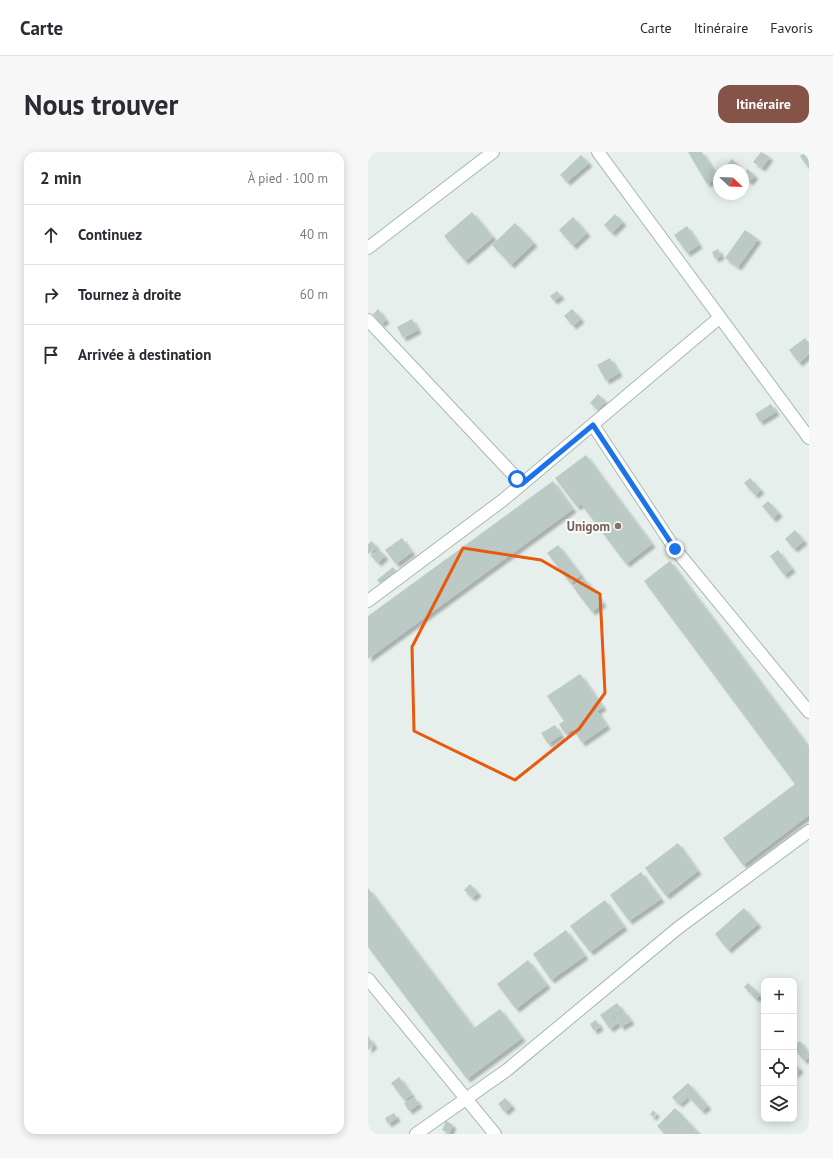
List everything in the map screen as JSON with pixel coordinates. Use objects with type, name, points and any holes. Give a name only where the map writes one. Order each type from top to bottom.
[{"type":"street","points":[[368,248],[493,152]]},
{"type":"street","points":[[598,152],[809,438]]},
{"type":"street","points":[[368,601],[504,500],[719,318]]},
{"type":"street","points":[[368,320],[522,484]]},
{"type":"street","points":[[593,425],[675,549],[809,712]]},
{"type":"street","points":[[416,1134],[507,1070],[678,928],[809,831]]},
{"type":"street","points":[[368,979],[495,1134]]},
{"type":"highlighted area","points":[[463,548],[541,560],[600,594],[605,693],[579,729],[515,780],[414,731],[412,647]]},
{"type":"building","points":[[688,152],[702,152],[713,170],[713,181],[707,184]]},
{"type":"building","points":[[761,152],[770,157],[762,168],[753,162]]},
{"type":"building","points":[[806,152],[809,152],[809,169],[800,156]]},
{"type":"building","points":[[581,155],[589,163],[567,182],[560,175]]},
{"type":"building","points":[[732,159],[737,164],[727,164]]},
{"type":"building","points":[[749,170],[755,176],[749,182]]},
{"type":"building","points":[[472,212],[493,237],[465,261],[444,236]]},
{"type":"building","points":[[615,214],[623,222],[612,233],[604,225]]},
{"type":"building","points":[[573,217],[587,233],[573,246],[559,230]]},
{"type":"building","points":[[515,223],[534,243],[511,265],[492,245]]},
{"type":"building","points":[[687,226],[699,245],[687,253],[674,235]]},
{"type":"building","points":[[745,230],[758,239],[738,267],[725,258]]},
{"type":"building","points":[[718,249],[721,256],[715,259],[712,252]]},
{"type":"building","points":[[557,291],[561,296],[554,301],[550,296]]},
{"type":"building","points":[[378,309],[386,320],[381,324],[373,314]]},
{"type":"building","points":[[572,309],[581,319],[573,326],[564,316]]},
{"type":"building","points":[[412,319],[418,330],[403,338],[397,327]]},
{"type":"building","points":[[805,338],[809,343],[809,354],[799,363],[789,350]]},
{"type":"building","points":[[610,358],[619,373],[606,381],[597,365]]},
{"type":"building","points":[[598,394],[606,402],[598,410],[590,403]]},
{"type":"building","points":[[771,404],[776,412],[760,422],[755,414]]},
{"type":"building","name":"Unigom","points":[[586,455],[652,544],[626,564],[581,504],[577,507],[555,478]]},
{"type":"building","points":[[750,478],[761,490],[755,495],[744,483]]},
{"type":"building","points":[[553,481],[573,509],[368,659],[368,616]]},
{"type":"building","points":[[768,501],[779,513],[773,519],[762,506]]},
{"type":"building","points":[[795,530],[804,541],[794,549],[785,539]]},
{"type":"building","points":[[402,538],[412,552],[396,564],[385,550]]},
{"type":"building","points":[[372,541],[377,548],[368,554],[368,544]]},
{"type":"building","points":[[558,545],[581,575],[570,583],[547,553]]},
{"type":"building","points":[[378,549],[385,556],[378,563],[371,556]]},
{"type":"building","points":[[778,550],[792,569],[784,575],[770,556]]},
{"type":"building","points":[[670,561],[809,747],[809,815],[743,865],[723,838],[795,784],[644,581]]},
{"type":"building","points":[[393,567],[396,571],[381,584],[377,580]]},
{"type":"building","points":[[584,578],[603,603],[592,612],[573,587]]},
{"type":"building","points":[[580,674],[603,707],[597,711],[607,726],[582,743],[573,729],[565,734],[559,724],[564,721],[547,696]]},
{"type":"building","points":[[555,725],[561,735],[548,744],[541,733]]},
{"type":"building","points":[[678,843],[698,871],[666,896],[645,868]]},
{"type":"building","points":[[641,872],[661,899],[629,921],[610,895]]},
{"type":"building","points":[[470,884],[478,893],[472,898],[464,890]]},
{"type":"building","points":[[368,888],[474,1028],[500,1009],[522,1038],[467,1079],[368,947]]},
{"type":"building","points":[[605,900],[624,927],[590,952],[570,926]]},
{"type":"building","points":[[744,908],[758,924],[728,950],[715,934]]},
{"type":"building","points":[[566,930],[585,956],[551,980],[533,954]]},
{"type":"building","points":[[528,960],[547,985],[516,1009],[497,984]]},
{"type":"building","points":[[748,983],[760,995],[756,999],[744,987]]},
{"type":"building","points":[[617,1003],[622,1010],[613,1016],[618,1023],[610,1029],[600,1015]]},
{"type":"building","points":[[624,1011],[631,1021],[621,1027],[615,1016]]},
{"type":"building","points":[[596,1020],[600,1027],[594,1031],[590,1024]]},
{"type":"building","points":[[368,1036],[374,1045],[368,1050]]},
{"type":"building","points":[[800,1041],[809,1053],[809,1057],[804,1061],[797,1052],[797,1043]]},
{"type":"building","points":[[399,1077],[412,1095],[404,1100],[391,1083]]},
{"type":"building","points":[[688,1083],[708,1106],[702,1111],[685,1093],[675,1101],[672,1097]]},
{"type":"building","points":[[685,1094],[687,1097],[679,1104],[676,1101]]},
{"type":"building","points":[[414,1097],[419,1104],[409,1111],[404,1103]]},
{"type":"building","points":[[505,1098],[512,1106],[505,1112],[498,1104]]},
{"type":"building","points":[[675,1108],[700,1134],[665,1134],[657,1126]]},
{"type":"building","points":[[653,1110],[656,1113],[654,1117],[650,1115]]},
{"type":"building","points":[[394,1113],[397,1118],[388,1124],[385,1118]]},
{"type":"building","points":[[446,1121],[453,1125],[449,1134],[442,1130]]},
{"type":"place","name":"Unigom","points":[[618,526]]},
{"type":"route","points":[[517,479],[522,484],[593,425],[675,549]]}]
